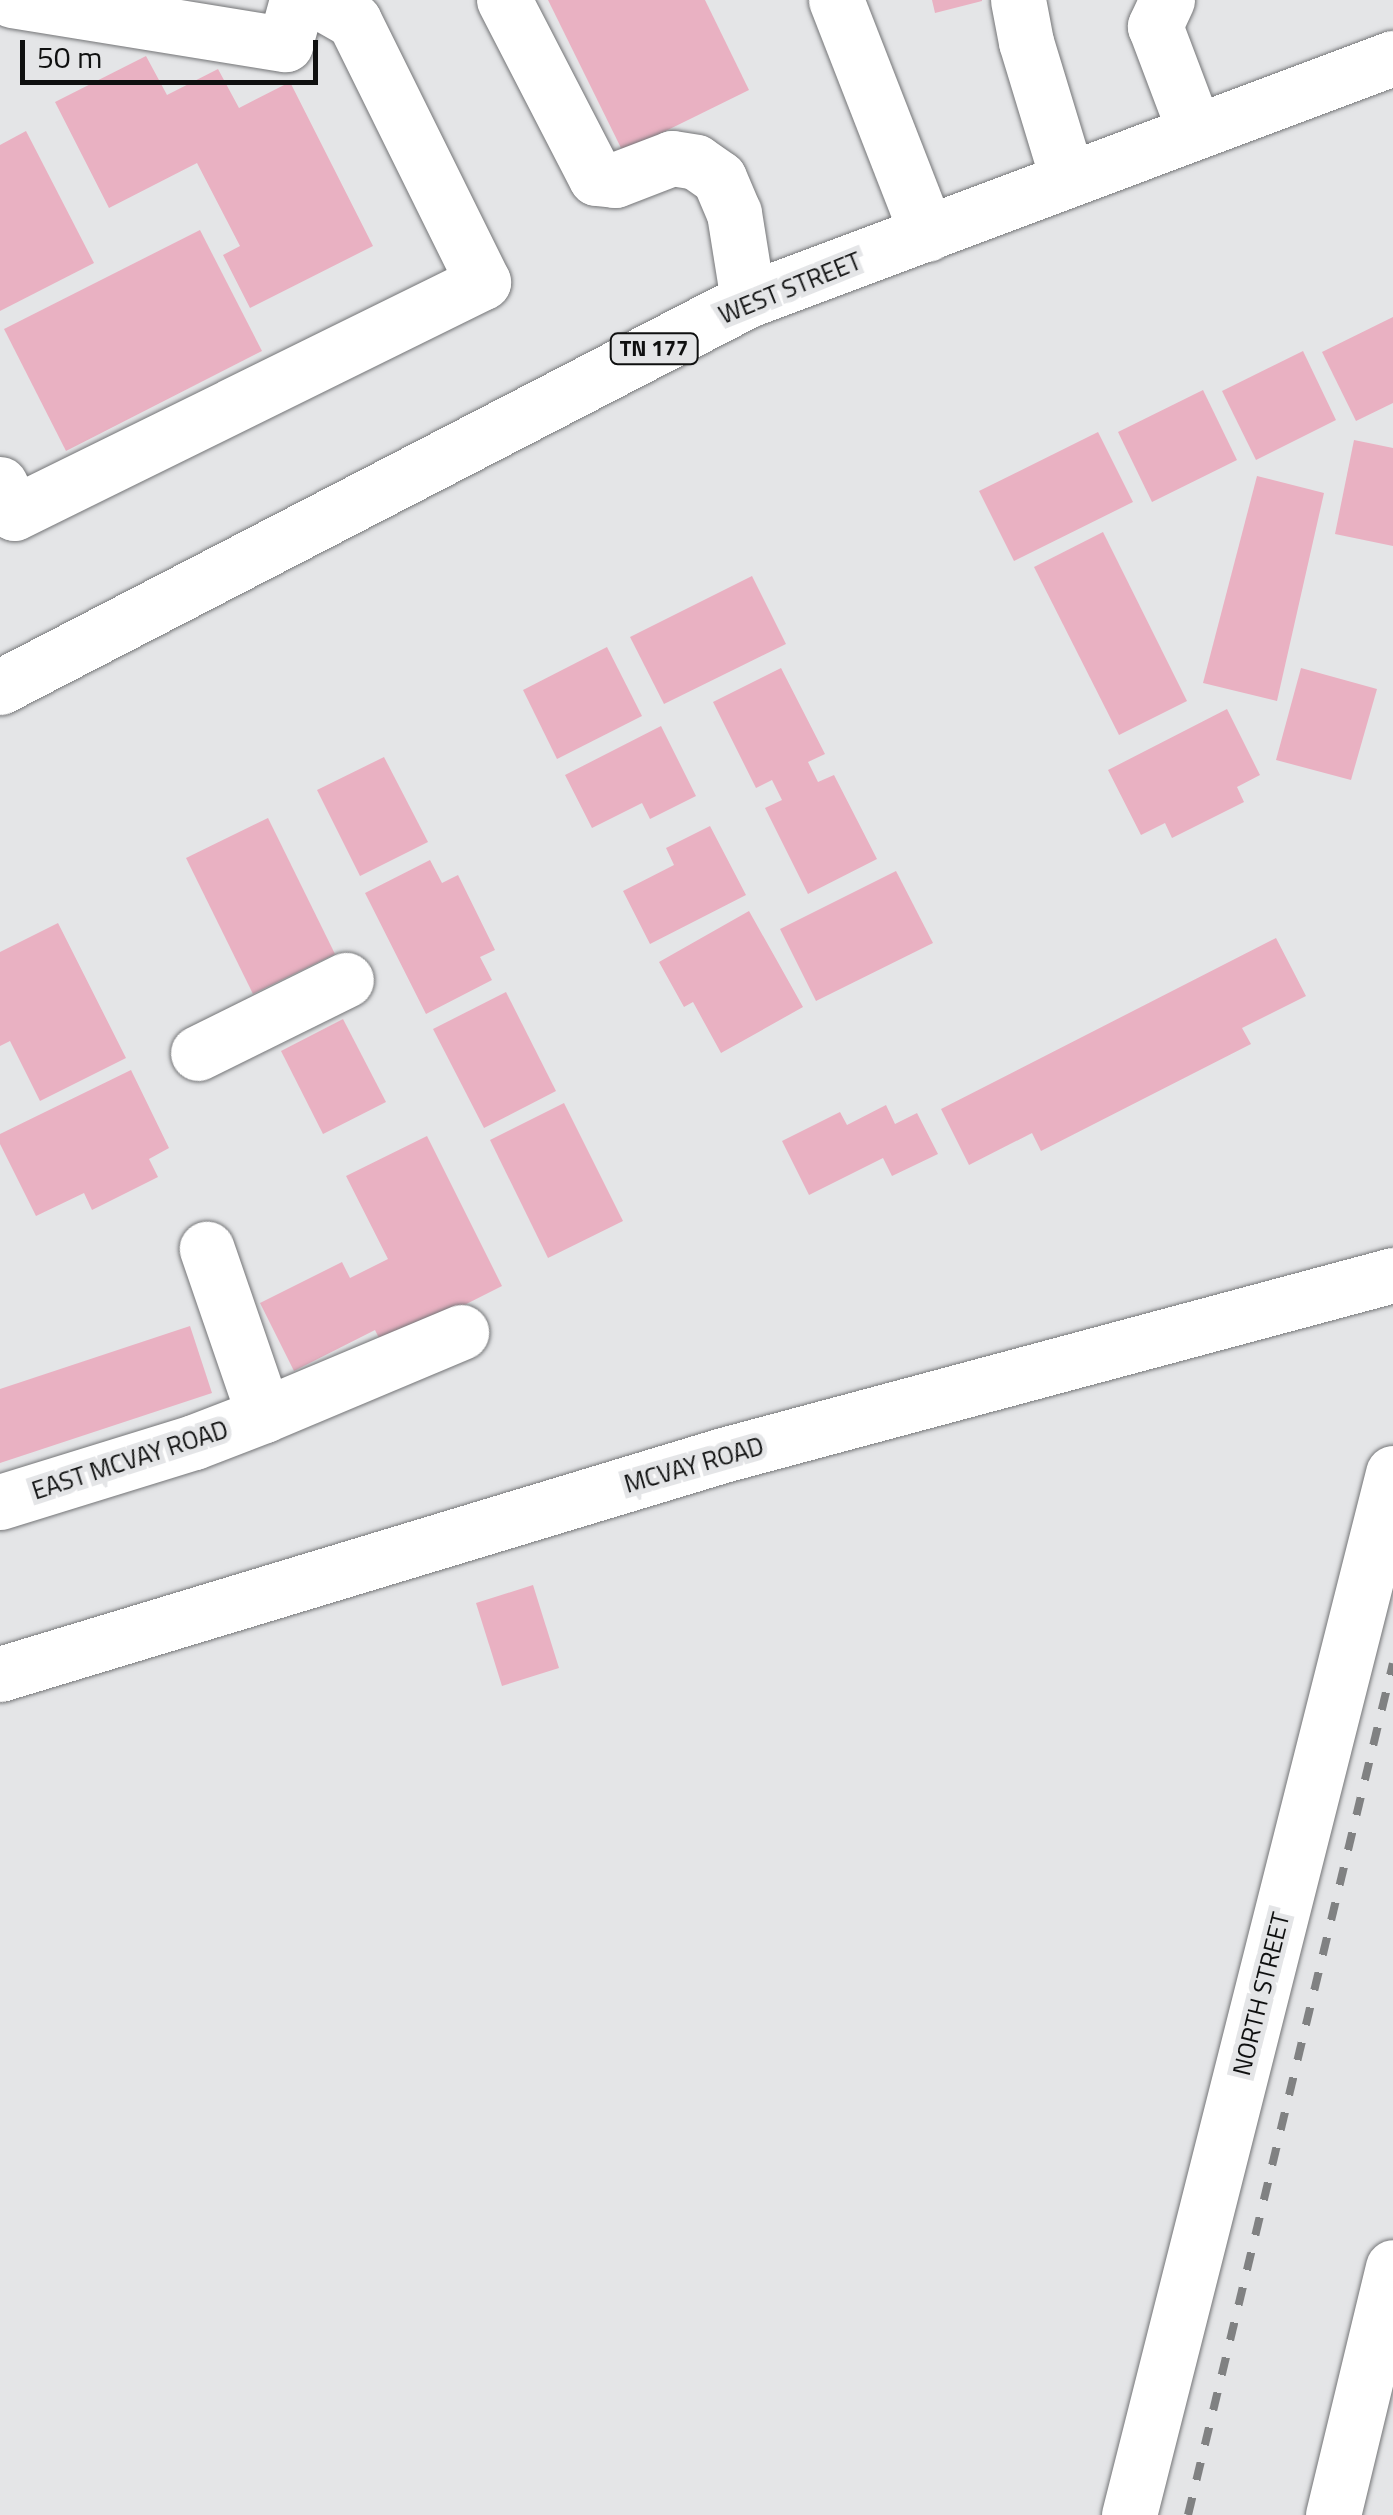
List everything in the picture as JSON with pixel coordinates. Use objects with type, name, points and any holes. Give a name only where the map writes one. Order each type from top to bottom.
[{"type":"main road","points":[[8,4],[286,44],[297,0]]},
{"type":"main road","points":[[2,495],[14,513],[483,282],[354,21],[316,0]]},
{"type":"main road","points":[[504,0],[596,178],[615,180],[672,158],[696,162],[718,178],[734,213],[748,300]]},
{"type":"main road","points":[[836,0],[927,234]]},
{"type":"main road","points":[[1018,0],[1026,42],[1068,180]]},
{"type":"main road","points":[[1167,0],[1156,26],[1194,132]]},
{"type":"main road","name":"WEST STREET","points":[[0,687],[748,300],[1393,58]]},
{"type":"main road","points":[[198,1054],[346,980]]},
{"type":"main road","points":[[207,1249],[264,1415]]},
{"type":"main road","name":"MCVAY ROAD","points":[[0,1674],[724,1455],[1393,1275]]},
{"type":"main road","name":"EAST MCVAY ROAD","points":[[0,1502],[264,1415],[461,1332]]},
{"type":"main road","name":"NORTH STREET","points":[[1129,2515],[1393,1472]]},
{"type":"main road","points":[[1332,2515],[1393,2267]]},
{"type":"building","points":[[548,0],[705,0],[749,90],[623,152]]},
{"type":"building","points":[[932,0],[982,0],[982,1],[935,13]]},
{"type":"building","points":[[146,56],[167,95],[218,69],[239,108],[290,82],[373,246],[250,308],[223,255],[240,246],[197,163],[109,208],[55,102]]},
{"type":"building","points":[[26,131],[94,263],[0,311],[0,145]]},
{"type":"building","points":[[200,230],[262,351],[66,451],[4,329]]},
{"type":"building","points":[[1393,317],[1393,403],[1356,421],[1322,352]]},
{"type":"building","points":[[1303,351],[1336,420],[1256,460],[1222,391]]},
{"type":"building","points":[[1203,390],[1237,460],[1152,502],[1118,432]]},
{"type":"building","points":[[1098,432],[1133,502],[1014,561],[979,491]]},
{"type":"building","points":[[1354,440],[1393,448],[1393,546],[1335,534]]},
{"type":"building","points":[[1257,476],[1324,493],[1277,701],[1203,683]]},
{"type":"building","points":[[1103,532],[1187,701],[1119,735],[1034,567]]},
{"type":"building","points":[[752,576],[786,644],[664,704],[630,637]]},
{"type":"building","points":[[607,647],[642,716],[557,759],[523,690]]},
{"type":"building","points":[[781,668],[825,754],[808,762],[818,782],[834,775],[877,859],[808,894],[765,808],[782,800],[772,780],[756,788],[713,702]]},
{"type":"building","points":[[1301,668],[1377,689],[1351,780],[1276,760]]},
{"type":"building","points":[[1227,709],[1260,775],[1237,787],[1244,802],[1172,838],[1165,823],[1141,835],[1108,770]]},
{"type":"building","points":[[661,726],[696,796],[650,819],[642,803],[592,828],[565,775]]},
{"type":"building","points":[[384,757],[428,842],[360,876],[317,790]]},
{"type":"building","points":[[268,818],[335,954],[253,994],[186,858]]},
{"type":"building","points":[[710,826],[746,895],[650,944],[623,891],[674,865],[666,848]]},
{"type":"building","points":[[430,860],[442,883],[458,875],[495,950],[480,957],[492,980],[426,1014],[365,893]]},
{"type":"building","points":[[896,871],[933,943],[816,1001],[780,929]]},
{"type":"building","points":[[749,911],[803,1007],[721,1053],[693,1002],[684,1007],[659,962]]},
{"type":"building","points":[[58,923],[126,1058],[40,1101],[10,1041],[0,1046],[0,952]]},
{"type":"building","points":[[1276,938],[1306,996],[1242,1028],[1251,1044],[1041,1151],[1032,1133],[969,1165],[941,1109]]},
{"type":"building","points":[[506,992],[556,1091],[484,1128],[433,1029]]},
{"type":"building","points":[[343,1019],[386,1102],[323,1134],[281,1051]]},
{"type":"building","points":[[131,1070],[169,1148],[149,1159],[158,1177],[92,1210],[84,1193],[36,1216],[0,1144],[0,1134]]},
{"type":"building","points":[[564,1103],[623,1221],[548,1258],[490,1140]]},
{"type":"building","points":[[886,1105],[895,1124],[917,1113],[938,1154],[892,1176],[883,1158],[809,1195],[782,1141],[840,1112],[847,1125]]},
{"type":"building","points":[[427,1136],[502,1286],[383,1346],[375,1330],[294,1371],[260,1303],[342,1262],[350,1278],[388,1259],[346,1176]]},
{"type":"building","points":[[190,1326],[212,1393],[0,1463],[0,1389]]},
{"type":"building","points":[[533,1585],[559,1668],[502,1686],[476,1603]]},
{"type":"railway","points":[[1188,2515],[1393,1663]]}]
